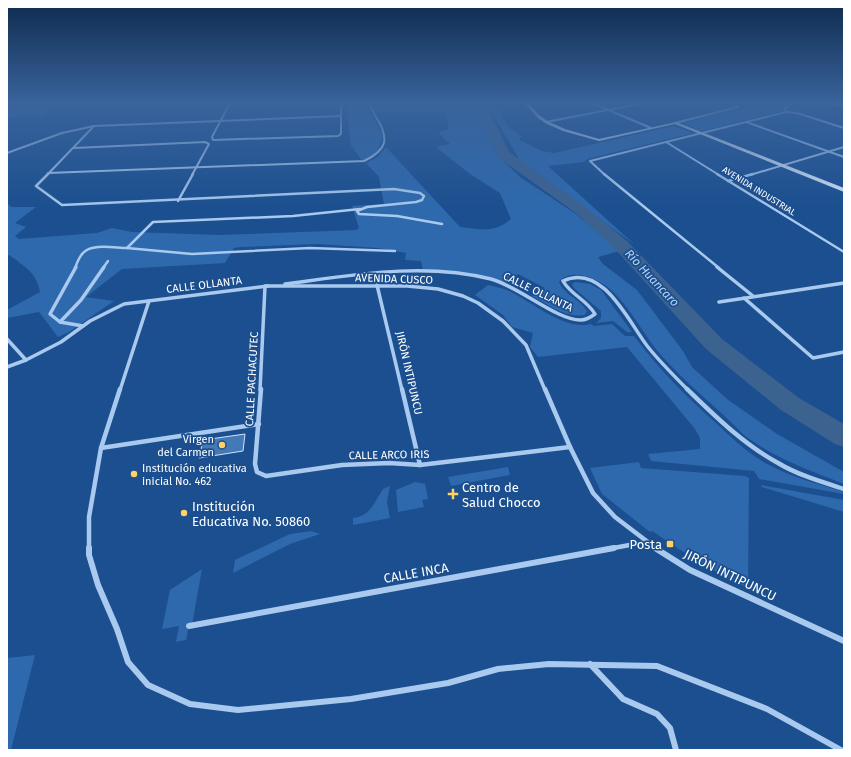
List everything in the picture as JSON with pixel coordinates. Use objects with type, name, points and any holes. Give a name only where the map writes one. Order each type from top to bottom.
[{"type":"street","points":[[7,153],[47,138]]},
{"type":"street","points":[[83,138],[48,172],[36,186],[62,206],[386,189],[420,193],[424,196],[422,200],[416,202],[293,216],[158,221],[150,223],[127,248]]},
{"type":"street","points":[[213,138],[218,141],[282,138]]},
{"type":"street","points":[[48,172],[364,161],[377,155],[383,147],[385,138]]},
{"type":"street","points":[[593,138],[599,140],[606,138]]},
{"type":"street","points":[[679,138],[590,161],[753,296]]},
{"type":"street","points":[[713,138],[844,190]]},
{"type":"street","points":[[792,138],[844,157]]},
{"type":"street","points":[[74,148],[205,142],[209,144],[194,167],[178,200]]},
{"type":"street","name":"AVENIDA INDUSTRIAL","points":[[666,142],[843,250]]},
{"type":"street","points":[[728,181],[844,147]]},
{"type":"street","points":[[360,209],[357,211],[359,214],[397,216],[442,224]]},
{"type":"street","points":[[83,326],[60,322],[50,314],[83,253],[95,248],[127,248],[192,254],[310,248],[395,251]]},
{"type":"street","points":[[60,322],[80,300],[108,261]]},
{"type":"street","name":"CALLE OLLANTA","points":[[7,367],[26,360],[61,342],[109,310],[124,304],[394,271],[444,272],[492,279],[522,292],[564,316],[579,320],[589,319],[595,314],[591,306],[566,288],[563,280],[569,277],[586,278],[607,290],[648,347],[669,370],[721,420],[756,450],[779,464],[806,476],[844,489]]},
{"type":"street","points":[[718,302],[844,283]]},
{"type":"street","name":"AVENIDA CUSCO","points":[[266,286],[378,285],[438,290],[463,296],[492,311],[511,327]]},
{"type":"street","name":"JIRÓN INTIPUNCU","points":[[378,285],[420,465]]},
{"type":"street","name":"CALLE PACHACUTEC","points":[[258,472],[255,464],[259,424],[266,286]]},
{"type":"street","points":[[744,298],[813,358],[844,352]]},
{"type":"street","points":[[149,301],[101,448],[89,517],[89,554],[98,585],[117,629],[128,662],[148,685],[190,704],[238,710],[351,699],[448,683],[498,669],[549,664],[657,666],[767,709],[841,750]]},
{"type":"street","name":"JIRÓN INTIPUNCU","points":[[511,327],[526,345],[570,448],[593,493],[615,517],[646,542],[690,570],[844,641]]},
{"type":"street","points":[[7,339],[26,360]]},
{"type":"street","points":[[101,448],[259,424]]},
{"type":"street","name":"CALLE ARCO IRIS","points":[[258,472],[266,476],[342,465],[389,463],[420,465],[570,448]]},
{"type":"street","name":"CALLE INCA","points":[[189,626],[646,542]]},
{"type":"street","points":[[590,664],[623,699],[657,714],[670,728],[676,750]]},
{"type":"shaded area","points":[[350,138],[382,138],[377,152],[362,161],[351,145]]},
{"type":"shaded area","points":[[444,138],[490,138],[498,156],[520,177],[576,214],[620,251],[598,257],[603,264],[637,290],[683,351],[692,367],[727,399],[777,434],[844,472],[844,484],[780,457],[744,435],[671,366],[654,347],[619,298],[603,284],[586,276],[568,276],[559,282],[565,291],[580,303],[587,311],[585,315],[571,315],[557,310],[532,296],[545,288],[518,274],[506,283],[496,279],[476,275],[455,272],[423,271],[421,261],[405,260],[406,253],[378,248],[317,244],[241,247],[234,248],[225,263],[122,269],[86,297],[114,301],[69,332],[58,337],[39,312],[7,318],[7,310],[40,292],[36,280],[29,270],[9,255],[7,256],[7,203],[11,207],[36,207],[15,223],[26,227],[15,236],[19,239],[97,233],[112,228],[132,232],[219,235],[356,230],[359,228],[352,206],[384,204],[379,177],[366,163],[378,157],[386,147],[460,227],[493,229],[505,224],[511,219],[500,193],[470,174],[436,147],[450,144]]},
{"type":"shaded area","points":[[507,138],[519,138],[518,139],[542,151],[554,153],[619,138],[671,138],[587,159],[584,162],[548,166],[635,245],[520,161]]},
{"type":"shaded area","points":[[575,282],[590,284],[601,290],[632,332],[627,332],[613,321],[596,323],[601,318],[601,311],[574,288],[572,284]]},
{"type":"shaded area","points":[[488,285],[509,291],[560,320],[581,325],[591,324],[594,326],[612,324],[625,336],[634,336],[662,370],[683,392],[746,450],[776,469],[844,492],[844,494],[759,479],[754,471],[651,461],[648,454],[700,449],[700,438],[695,429],[627,347],[538,357],[530,347],[533,333],[512,327],[503,315],[475,295]]},
{"type":"shaded area","points":[[639,462],[641,468],[745,476],[749,478],[748,588],[703,565],[652,531],[650,532],[602,494],[590,468]]},
{"type":"shaded area","points":[[508,467],[510,475],[451,486],[448,477]]},
{"type":"shaded area","points":[[415,482],[425,484],[428,499],[422,500],[424,507],[398,512],[396,490]]},
{"type":"shaded area","points":[[761,485],[844,500],[844,512],[762,487]]},
{"type":"shaded area","points":[[390,486],[387,502],[390,518],[353,525],[353,518],[359,517],[368,511],[383,489]]},
{"type":"shaded area","points":[[311,531],[320,534],[290,544],[233,573],[235,560],[290,534]]},
{"type":"shaded area","points":[[202,569],[192,625],[189,626],[186,640],[176,642],[179,626],[162,629],[170,590]]},
{"type":"shaded area","points":[[35,655],[11,750],[7,750],[7,658]]},
{"type":"building","name":"Virgen del Carmen","points":[[245,434],[243,451],[199,458],[203,440]]},
{"type":"waterway","name":"Río Huancaro","points":[[496,138],[503,154],[512,162],[582,211],[621,245],[714,344],[790,404],[844,437]]},
{"type":"place","name":"Virgen del Carmen","points":[[222,445]]},
{"type":"place","name":"Institución educativa inicial No. 462","points":[[134,474]]},
{"type":"place","name":"Centro de Salud Chocco","points":[[453,494]]},
{"type":"place","name":"Institución Educativa No. 50860","points":[[184,513]]},
{"type":"place","name":"Posta","points":[[670,544]]}]
